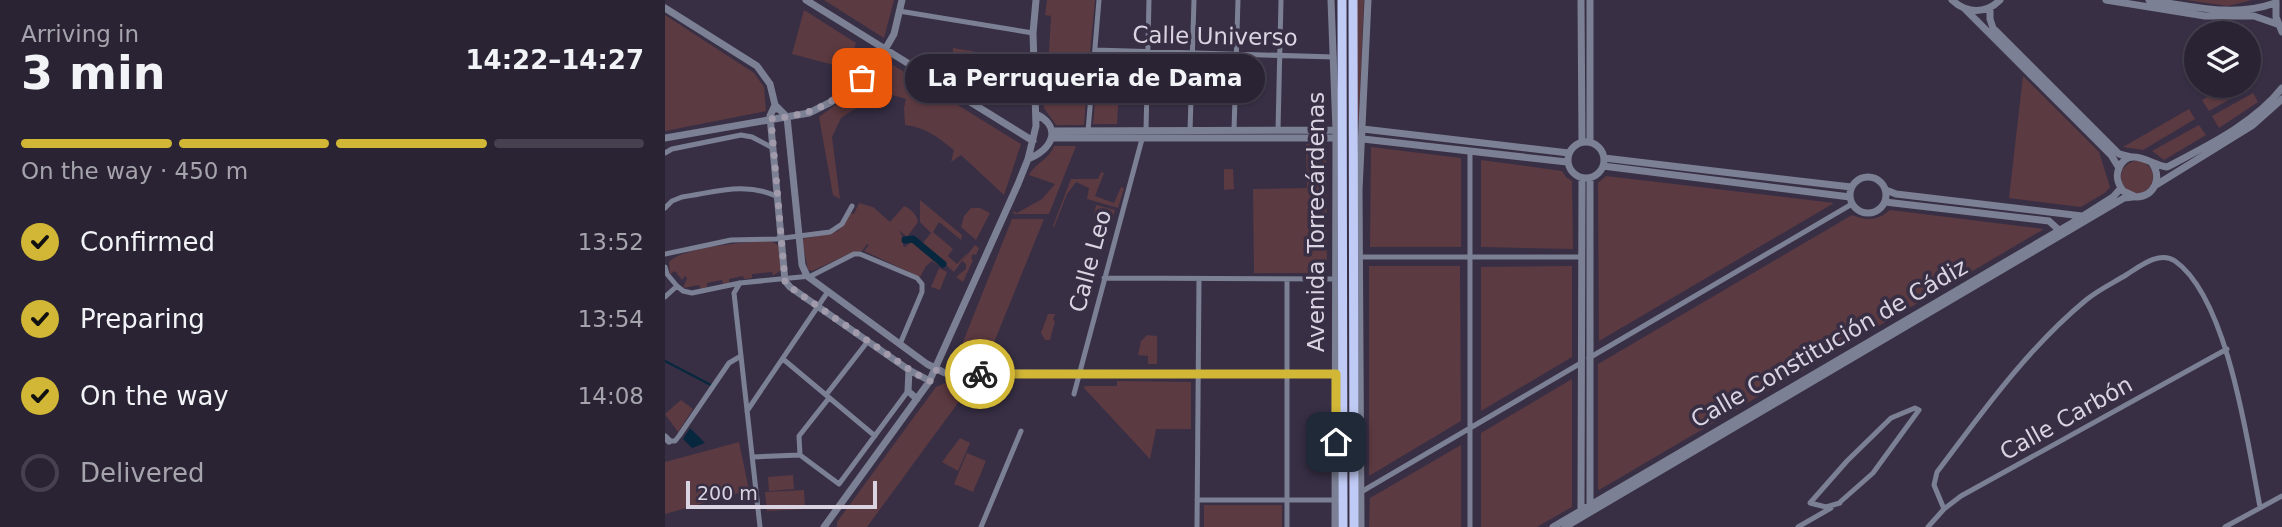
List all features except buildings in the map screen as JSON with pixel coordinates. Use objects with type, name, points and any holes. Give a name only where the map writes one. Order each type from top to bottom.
[{"type":"main road","name":"Avenida Torrecárdenas","points":[[1342,0],[1343,527]]},
{"type":"main road","name":"Avenida Torrecárdenas","points":[[1353,0],[1358,253],[1354,527]]},
{"type":"street","points":[[806,0],[962,94],[1034,141]]},
{"type":"street","points":[[665,138],[812,112],[831,102],[866,74],[886,50],[894,34],[902,0]]},
{"type":"street","points":[[824,527],[830,523],[937,369],[1028,159],[1034,141],[1036,114],[1033,33],[1036,0]]},
{"type":"street","points":[[1088,131],[1099,0]]},
{"type":"street","points":[[1146,130],[1149,0]]},
{"type":"street","points":[[1190,131],[1194,0]]},
{"type":"street","points":[[1234,130],[1238,0]]},
{"type":"street","points":[[1278,130],[1281,0]]},
{"type":"street","name":"Avenida Torrecárdenas","points":[[1331,0],[1336,134],[1335,527]]},
{"type":"street","name":"Avenida Torrecárdenas","points":[[1361,527],[1358,253],[1368,0]]},
{"type":"street","points":[[1581,0],[1586,142]]},
{"type":"street","points":[[1586,142],[1590,0]]},
{"type":"street","points":[[1952,0],[1965,9],[2111,155],[2119,167]]},
{"type":"street","points":[[1965,9],[1977,11],[1990,8],[2000,0]]},
{"type":"street","points":[[2106,0],[2213,17],[2254,16],[2277,24]]},
{"type":"street","points":[[2149,0],[2220,10],[2259,9],[2276,2],[2277,24],[2282,32]]},
{"type":"street","points":[[665,8],[755,64],[769,82],[775,105],[773,148],[785,277],[790,287],[909,370],[930,381]]},
{"type":"street","points":[[1990,8],[1993,28],[2119,153],[2141,157],[2152,163],[2167,167],[2179,161],[2258,113],[2282,88]]},
{"type":"street","points":[[899,11],[1033,33]]},
{"type":"street","name":"Calle Universo","points":[[1095,50],[1334,57]]},
{"type":"street","points":[[1034,75],[1087,81]]},
{"type":"street","points":[[2132,157],[2119,167],[2117,176],[2121,188],[2133,197],[2145,196],[2170,174],[2253,125],[2282,99]]},
{"type":"street","points":[[775,105],[787,117],[802,265],[807,276],[827,293],[937,369],[951,374],[1336,374]]},
{"type":"street","points":[[1036,114],[1043,117],[1052,135]]},
{"type":"street","points":[[1363,129],[1568,158]]},
{"type":"street","points":[[1052,135],[1146,130],[1278,130],[1322,134]]},
{"type":"street","points":[[1052,135],[1142,139],[1336,134]]},
{"type":"street","points":[[665,153],[672,149],[741,135],[754,138],[773,148]]},
{"type":"street","points":[[1028,159],[1046,148],[1052,135]]},
{"type":"street","name":"Calle Leo","points":[[1074,394],[1077,374],[1142,139]]},
{"type":"street","points":[[1363,139],[1568,158]]},
{"type":"street","points":[[1586,142],[1599,148],[1604,162],[1596,176],[1586,178],[1572,173],[1568,158],[1576,144],[1586,142]]},
{"type":"street","points":[[1470,150],[1471,527]]},
{"type":"street","points":[[1604,162],[1851,187]]},
{"type":"street","points":[[1604,162],[1851,201],[1862,212],[1869,213],[1876,212],[1885,202],[1886,190]]},
{"type":"street","points":[[2152,163],[2157,172],[2156,185]]},
{"type":"street","points":[[1851,201],[1851,187],[1859,178],[1870,176],[1880,181],[1886,190],[1896,194],[2082,216]]},
{"type":"street","points":[[1581,510],[1581,257],[1586,178]]},
{"type":"street","points":[[1586,178],[1590,505]]},
{"type":"street","points":[[665,208],[682,197],[745,188],[758,188],[779,197]]},
{"type":"street","name":"Calle Constitución de Cádiz","points":[[1565,527],[2062,232],[2113,197],[2121,188]]},
{"type":"street","name":"Calle Constitución de Cádiz","points":[[1553,527],[2062,232],[2124,198],[2133,197]]},
{"type":"street","points":[[1589,358],[1851,201]]},
{"type":"street","points":[[1885,202],[2049,221],[2062,232]]},
{"type":"street","points":[[665,254],[729,240],[782,238],[833,231],[845,220],[852,206]]},
{"type":"street","points":[[1358,253],[1581,257]]},
{"type":"street","points":[[665,267],[677,286],[692,293],[740,283],[811,276],[854,254],[860,254],[917,278],[922,284],[922,292],[900,344]]},
{"type":"street","points":[[1944,509],[1934,485],[1937,472],[2013,372],[2090,298],[2146,262],[2165,257],[2175,261],[2192,279],[2227,349],[2260,508]]},
{"type":"street","points":[[1104,278],[1336,279]]},
{"type":"street","points":[[1197,527],[1199,279]]},
{"type":"street","points":[[1287,279],[1287,527]]},
{"type":"street","points":[[740,283],[735,287],[734,295],[760,527]]},
{"type":"street","points":[[665,297],[677,286]]},
{"type":"street","points":[[723,287],[734,295]]},
{"type":"street","points":[[747,411],[827,293]]},
{"type":"street","points":[[800,455],[800,436],[868,341]]},
{"type":"street","name":"Calle Carbón","points":[[1928,527],[1944,509],[1961,496],[2227,349]]},
{"type":"street","points":[[667,439],[674,441],[679,436],[729,363],[741,356]]},
{"type":"street","points":[[783,359],[875,436]]},
{"type":"street","points":[[1361,492],[1581,363]]},
{"type":"street","points":[[919,375],[927,364]]},
{"type":"street","points":[[753,457],[800,455],[839,484],[908,391],[909,370]]},
{"type":"street","points":[[908,391],[917,399]]},
{"type":"street","points":[[1798,527],[1840,503],[1873,473],[1919,410],[1915,408],[1891,418],[1847,461],[1810,503],[1826,507],[1840,503]]},
{"type":"street","points":[[981,527],[1021,431]]},
{"type":"street","points":[[2225,527],[2282,496]]},
{"type":"street","points":[[1197,500],[1336,500]]},
{"type":"shaded area","points":[[824,0],[894,0],[884,38]]},
{"type":"shaded area","points":[[1047,0],[1095,0],[1090,53],[1049,52],[1051,16],[1045,15]]},
{"type":"shaded area","points":[[1356,0],[1364,0],[1357,160]]},
{"type":"shaded area","points":[[2186,0],[2252,0],[2228,6]]},
{"type":"shaded area","points":[[804,10],[856,43],[848,64],[834,65],[792,54]]},
{"type":"shaded area","points":[[665,15],[754,73],[764,87],[766,111],[665,131]]},
{"type":"shaded area","points":[[953,48],[1000,56],[998,79],[953,52]]},
{"type":"shaded area","points":[[1041,54],[1090,55],[1088,78],[1061,74],[1062,65],[1076,69],[1078,60]]},
{"type":"shaded area","points":[[888,62],[1021,144],[1004,195],[961,155],[951,162],[954,150],[936,137],[919,128],[905,125],[906,99],[892,95],[853,110],[841,118],[832,137],[840,199],[833,195],[819,117],[873,78]]},
{"type":"shaded area","points":[[1098,72],[1120,73],[1117,124],[1093,124]]},
{"type":"shaded area","points":[[2023,76],[2099,152],[2110,187],[2081,207],[2009,198]]},
{"type":"shaded area","points":[[1076,84],[1084,84],[1085,88],[1087,85],[1084,125],[1056,125],[1044,108],[1042,91],[1078,96]]},
{"type":"shaded area","points":[[2206,98],[2232,98],[2209,111],[2202,100]]},
{"type":"shaded area","points":[[2244,98],[2256,98],[2258,102],[2219,128],[2212,116]]},
{"type":"shaded area","points":[[2189,109],[2195,119],[2143,150],[2123,147]]},
{"type":"shaded area","points":[[2199,125],[2206,135],[2164,160],[2152,151]]},
{"type":"shaded area","points":[[1306,144],[1326,144],[1327,273],[1254,273],[1253,189],[1307,188]]},
{"type":"shaded area","points":[[1054,146],[1076,146],[1049,214],[1014,214],[1013,211],[1017,213],[1042,199],[1055,184],[1029,175]]},
{"type":"shaded area","points":[[1371,147],[1461,158],[1461,247],[1370,247]]},
{"type":"shaded area","points":[[1481,160],[1562,171],[1572,181],[1573,249],[1481,247]]},
{"type":"shaded area","points":[[2137,161],[2148,166],[2153,177],[2148,188],[2137,193],[2126,188],[2121,177],[2126,166]]},
{"type":"shaded area","points":[[1224,169],[1233,169],[1234,189],[1224,190]]},
{"type":"shaded area","points":[[1101,172],[1104,173],[1095,196],[1114,203],[1121,187],[1124,188],[1118,208],[1087,199],[1089,188],[1076,182],[1067,194],[1054,227],[1071,179],[1098,179]]},
{"type":"shaded area","points":[[1606,176],[1834,203],[1599,341],[1598,183]]},
{"type":"shaded area","points":[[920,200],[962,235],[961,240],[939,222],[933,232],[953,249],[948,256],[957,264],[969,251],[954,272],[922,244],[931,233],[920,222]]},
{"type":"shaded area","points":[[859,203],[873,207],[890,222],[904,206],[909,209],[918,222],[907,237],[899,230],[903,246],[913,241],[940,263],[938,265],[932,261],[920,277],[864,251],[869,245],[867,244],[862,251],[812,271],[808,270],[802,239],[838,231],[851,213],[854,214]]},
{"type":"shaded area","points":[[1096,205],[1115,210],[1112,220],[1094,215]]},
{"type":"shaded area","points":[[971,208],[980,208],[990,213],[976,240],[961,227],[964,216]]},
{"type":"shaded area","points":[[1890,210],[2044,229],[1598,489],[1598,364],[1852,215],[1872,219]]},
{"type":"shaded area","points":[[1012,219],[1044,219],[984,367],[958,367],[955,362]]},
{"type":"shaded area","points":[[767,241],[779,246],[781,270],[773,276],[772,272],[752,274],[752,278],[744,279],[743,276],[729,279],[729,283],[723,284],[722,280],[707,283],[707,287],[701,289],[699,285],[683,288],[687,278],[685,276],[682,280],[675,271],[670,274],[669,262],[687,253],[715,246]]},
{"type":"shaded area","points":[[975,245],[979,248],[971,258],[973,260],[963,282],[956,277],[966,269],[966,264],[962,261]]},
{"type":"shaded area","points":[[1369,266],[1460,266],[1461,421],[1369,476]]},
{"type":"shaded area","points":[[1572,266],[1572,357],[1481,411],[1481,267]]},
{"type":"shaded area","points":[[939,268],[947,272],[940,290],[931,287]]},
{"type":"shaded area","points":[[1048,314],[1055,314],[1055,321],[1050,340],[1045,340],[1041,333]]},
{"type":"shaded area","points":[[1147,335],[1157,336],[1157,364],[1148,364],[1148,356],[1138,355],[1141,341]]},
{"type":"shaded area","points":[[1572,379],[1572,507],[1537,527],[1481,527],[1481,433]]},
{"type":"shaded area","points":[[974,381],[867,527],[837,527],[837,522],[936,387],[947,382]]},
{"type":"shaded area","points":[[1117,381],[1191,382],[1191,429],[1156,429],[1150,459],[1084,388],[1117,386]]},
{"type":"shaded area","points":[[681,400],[693,409],[678,432],[665,414]]},
{"type":"shaded area","points":[[960,438],[970,443],[958,471],[942,462]]},
{"type":"shaded area","points":[[739,442],[749,490],[665,514],[665,462]]},
{"type":"shaded area","points":[[1461,445],[1461,527],[1369,527],[1370,498]]},
{"type":"shaded area","points":[[967,453],[986,461],[973,492],[954,484]]},
{"type":"shaded area","points":[[793,475],[794,489],[769,491],[768,477]]},
{"type":"shaded area","points":[[804,490],[805,509],[767,511],[765,492]]},
{"type":"shaded area","points":[[1204,505],[1282,505],[1282,527],[1204,527]]},
{"type":"water","points":[[690,428],[705,443],[692,448],[683,439]]},
{"type":"waterway","points":[[905,240],[913,239],[943,264]]},
{"type":"waterway","points":[[665,361],[711,385]]},
{"type":"way so far","points":[[862,78],[815,111],[771,119],[785,281],[916,374],[930,381],[937,369],[951,374],[980,374]]},
{"type":"place","name":"La Perruqueria de Dama","points":[[862,78]]},
{"type":"route","points":[[980,374],[1336,374],[1336,442]]}]
